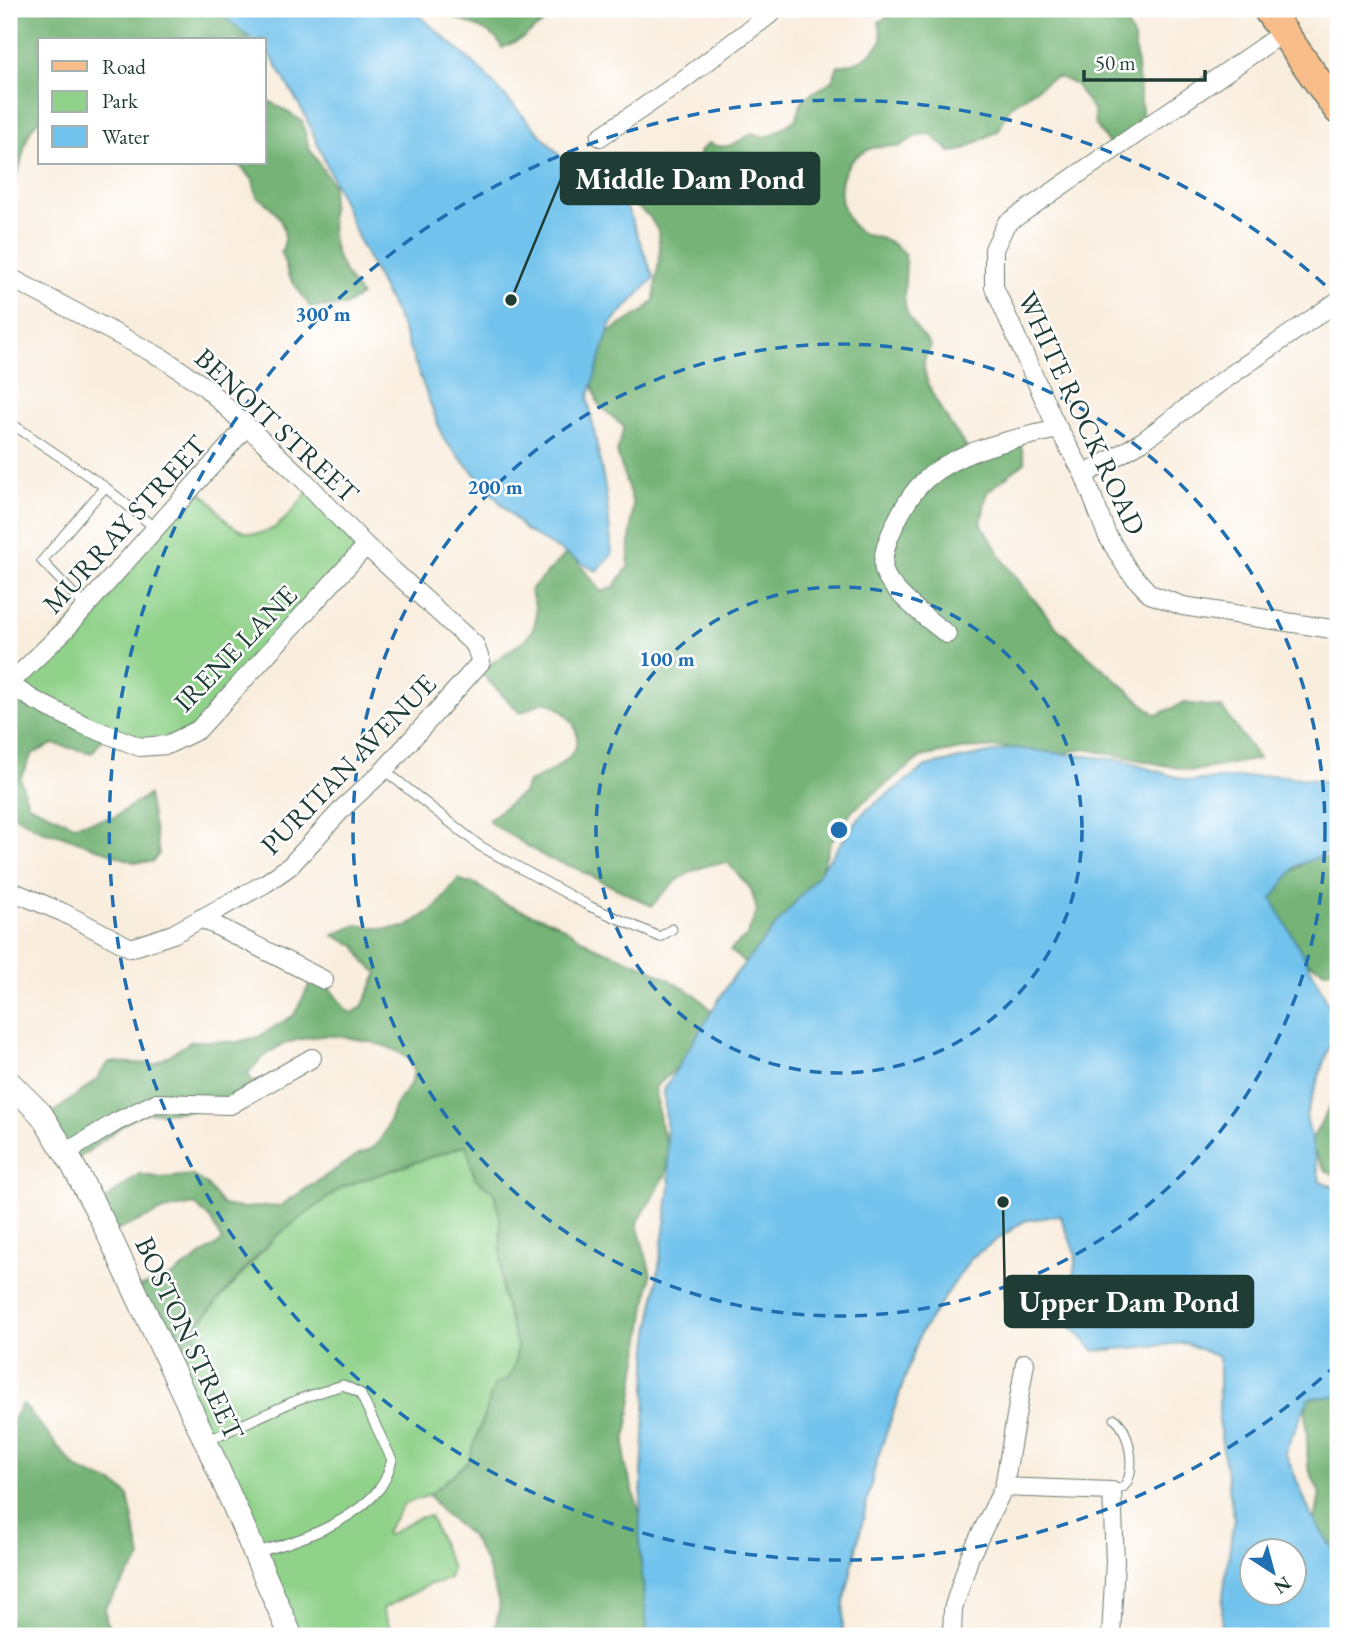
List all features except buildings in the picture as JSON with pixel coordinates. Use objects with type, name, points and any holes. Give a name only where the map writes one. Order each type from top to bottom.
[{"type":"main road","points":[[1267,9],[1338,110]]},
{"type":"street","points":[[600,137],[679,83],[777,9]]},
{"type":"street","name":"WHITE ROCK ROAD","points":[[1284,32],[1006,224],[994,249],[993,288],[1058,429],[1084,475],[1107,535],[1129,570],[1150,594],[1183,606],[1338,631]]},
{"type":"street","name":"BENOIT STREET","points":[[9,277],[164,359],[205,387],[302,478],[366,546],[475,645],[479,653]]},
{"type":"street","points":[[1084,475],[1143,440],[1338,301]]},
{"type":"street","name":"MURRAY STREET","points":[[9,684],[64,631],[246,427]]},
{"type":"street","points":[[947,634],[911,605],[884,570],[887,542],[904,506],[922,483],[951,463],[994,443],[1058,429]]},
{"type":"street","name":"IRENE LANE","points":[[9,684],[84,725],[140,747],[167,745],[198,730],[366,546]]},
{"type":"street","name":"PURITAN AVENUE","points":[[9,890],[62,912],[131,948],[173,934],[266,883],[290,866],[344,807],[384,771],[481,662],[479,653]]},
{"type":"street","points":[[201,918],[324,979]]},
{"type":"street","points":[[65,1153],[155,1102],[230,1105],[313,1058]]},
{"type":"street","name":"BOSTON STREET","points":[[9,1082],[41,1114],[101,1218],[206,1441],[291,1636]]},
{"type":"street","points":[[952,1636],[953,1609],[970,1556],[1004,1487],[1025,1363]]},
{"type":"street","points":[[1004,1487],[1112,1491],[1115,1561],[1111,1636]]},
{"type":"lane","points":[[9,422],[105,487],[155,528]]},
{"type":"lane","points":[[85,606],[42,561],[105,487]]},
{"type":"lane","points":[[384,771],[480,846],[589,906],[660,937],[672,929]]},
{"type":"lane","points":[[206,1441],[299,1399],[344,1385],[360,1393],[382,1436],[392,1460],[381,1488],[362,1507],[293,1543],[256,1552]]},
{"type":"lane","points":[[1112,1491],[1123,1487],[1128,1478],[1131,1446],[1128,1434],[1115,1419]]},
{"type":"green space","points":[[9,9],[229,9],[257,38],[38,38],[38,122],[29,133],[18,171],[9,187]]},
{"type":"green space","points":[[437,9],[562,9],[523,38],[502,48],[492,35]]},
{"type":"green space","points":[[900,9],[1120,9],[1134,39],[1144,129],[1114,151],[1095,124],[1094,112],[1075,84],[1059,77],[1051,79],[1010,107],[999,130],[961,151],[950,152],[931,134],[918,135],[899,147],[881,146],[867,150],[855,158],[846,169],[841,182],[841,197],[845,212],[858,231],[888,241],[905,254],[906,308],[913,323],[931,346],[924,361],[928,383],[970,453],[1020,441],[1025,462],[987,492],[981,523],[1006,565],[1057,628],[1156,715],[1184,703],[1222,708],[1259,759],[1193,771],[1086,749],[1048,755],[1001,747],[961,749],[921,757],[853,810],[831,842],[810,900],[750,968],[730,950],[747,936],[757,911],[751,889],[728,863],[695,870],[667,889],[652,906],[573,867],[547,858],[489,822],[489,819],[523,793],[528,782],[548,773],[569,757],[577,739],[569,718],[558,708],[545,701],[520,713],[477,669],[483,664],[492,663],[529,634],[536,617],[530,590],[569,551],[602,592],[614,587],[628,567],[633,504],[617,452],[624,427],[598,404],[584,352],[597,339],[644,311],[654,300],[660,250],[658,231],[650,217],[631,202],[646,192],[667,194],[685,187],[698,172],[700,151],[709,143],[726,146],[752,133],[764,137],[772,135],[796,119],[803,99],[832,81],[838,66],[858,61],[873,51],[882,40],[879,22]]},
{"type":"green space","points":[[266,99],[302,121],[309,148],[333,185],[331,231],[337,257],[361,295],[345,306],[310,307],[288,274],[281,252],[285,236],[280,220],[264,201],[257,197],[253,180],[239,165],[230,164],[266,164]]},
{"type":"green space","points":[[195,489],[208,499],[230,524],[255,534],[276,527],[309,490],[365,549],[212,718],[149,749],[11,686]]},
{"type":"green space","points":[[9,686],[105,735],[92,753],[53,744],[32,754],[20,779],[28,804],[74,825],[114,817],[148,795],[159,854],[152,862],[134,862],[58,834],[44,832],[14,815],[9,808]]},
{"type":"green space","points":[[1310,858],[1338,859],[1338,969],[1325,971],[1306,961],[1263,895]]},
{"type":"green space","points":[[458,879],[474,883],[505,904],[556,923],[591,945],[646,967],[696,995],[718,1017],[701,1047],[655,1087],[661,1128],[669,1147],[666,1174],[637,1224],[651,1274],[625,1443],[625,1464],[642,1521],[651,1636],[481,1636],[494,1631],[500,1606],[486,1563],[470,1535],[443,1513],[429,1495],[468,1462],[495,1384],[508,1380],[515,1364],[517,1346],[502,1293],[500,1216],[494,1193],[475,1178],[466,1145],[342,1187],[274,1238],[249,1264],[197,1326],[196,1348],[168,1358],[135,1289],[169,1278],[222,1241],[211,1220],[195,1204],[164,1210],[109,1234],[97,1206],[139,1174],[161,1178],[191,1175],[206,1184],[223,1205],[241,1208],[280,1206],[378,1143],[395,1105],[412,1080],[413,1068],[409,1060],[388,1047],[358,1039],[321,1036],[290,1042],[272,1051],[251,1069],[247,1074],[254,1082],[215,1106],[177,1112],[143,1113],[71,1164],[44,1120],[95,1081],[109,1062],[155,1064],[192,1041],[237,1042],[258,1037],[294,1015],[313,978],[324,981],[347,1011],[352,1013],[362,1007],[378,973],[365,962],[356,946],[333,935],[357,925],[385,929],[407,927],[436,907]]},
{"type":"green space","points":[[1338,1092],[1338,1178],[1325,1170],[1309,1143]]},
{"type":"green space","points":[[467,1145],[475,1178],[494,1193],[500,1216],[502,1293],[517,1346],[515,1364],[468,1463],[429,1495],[404,1504],[385,1533],[388,1535],[418,1518],[430,1516],[452,1568],[449,1578],[430,1584],[382,1609],[394,1636],[291,1636],[168,1358],[274,1238],[342,1187]]},
{"type":"green space","points":[[1308,1392],[1338,1392],[1338,1560],[1312,1536],[1320,1494],[1308,1467]]},
{"type":"green space","points":[[22,1404],[74,1465],[113,1483],[128,1496],[141,1558],[105,1607],[106,1621],[115,1636],[9,1636],[9,1426]]},
{"type":"water","points":[[220,9],[412,9],[480,69],[561,157],[627,208],[654,278],[611,323],[588,399],[606,493],[612,555],[596,571],[525,530],[444,440],[400,323],[361,244],[305,115],[272,58],[266,53],[266,38],[250,38],[225,17]]},
{"type":"water","points":[[1013,748],[1120,760],[1189,781],[1275,775],[1338,783],[1338,849],[1296,866],[1272,899],[1317,980],[1337,1023],[1306,1115],[1320,1181],[1338,1189],[1338,1396],[1309,1398],[1285,1452],[1311,1515],[1338,1557],[1338,1636],[1221,1636],[1223,1596],[1234,1518],[1219,1425],[1219,1357],[1185,1343],[1095,1351],[1068,1324],[1076,1255],[1060,1215],[1024,1221],[971,1258],[920,1334],[876,1463],[844,1602],[842,1636],[648,1636],[639,1541],[648,1346],[670,1187],[664,1090],[730,981],[816,877],[864,812],[926,766]]},
{"type":"place","name":"Middle Dam Pond","points":[[511,300]]},
{"type":"place","name":"Upper Dam Pond","points":[[1003,1202]]}]
